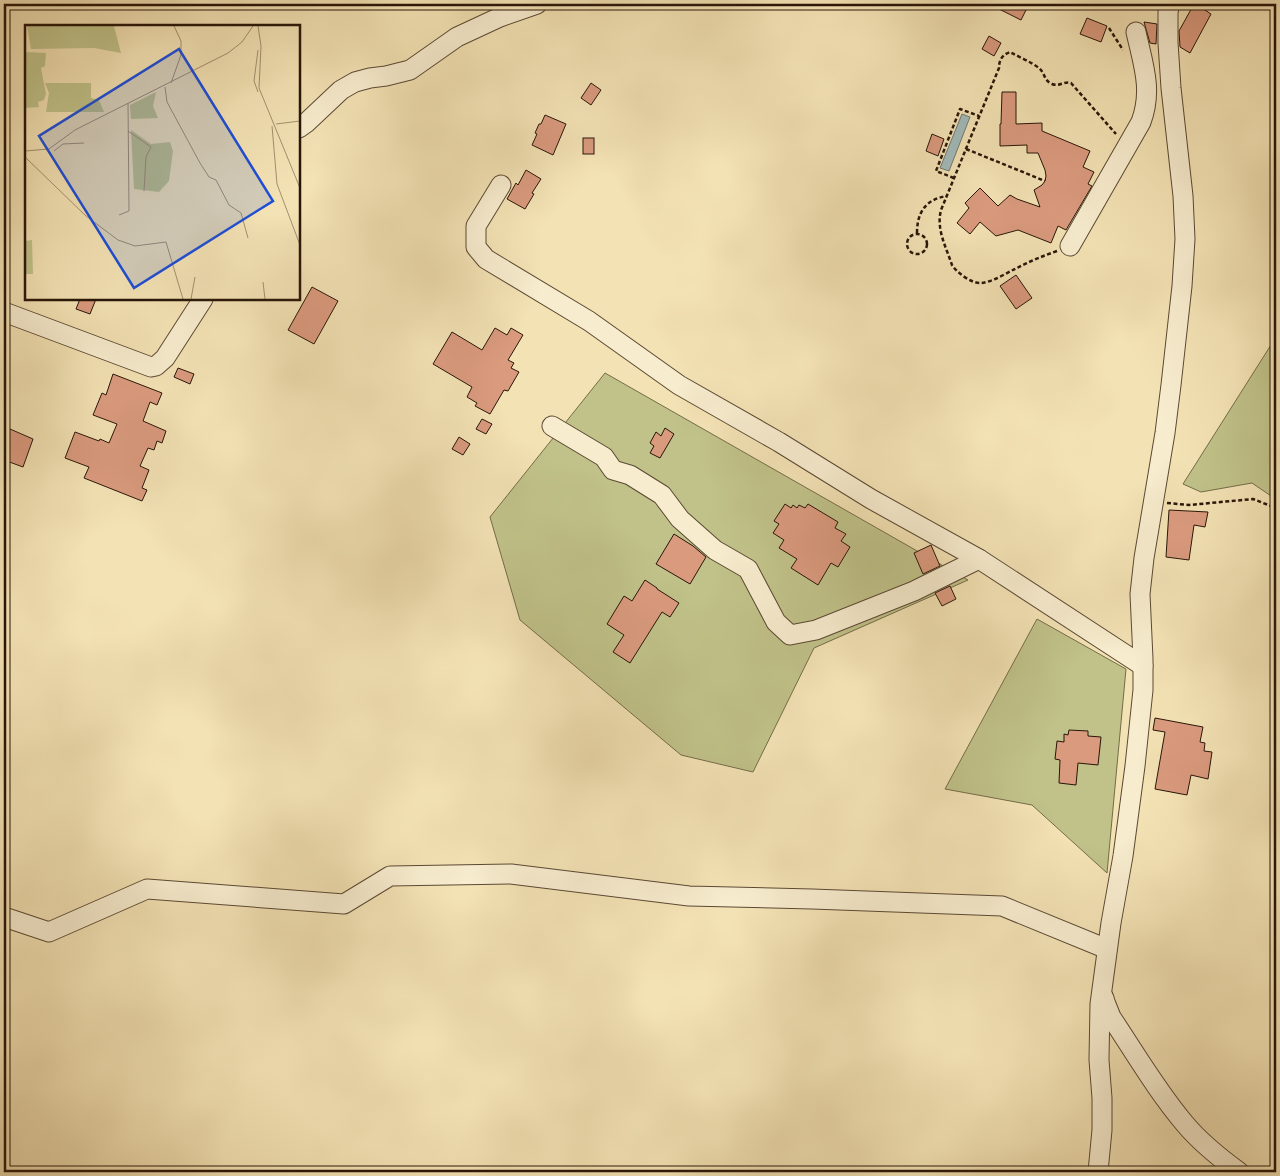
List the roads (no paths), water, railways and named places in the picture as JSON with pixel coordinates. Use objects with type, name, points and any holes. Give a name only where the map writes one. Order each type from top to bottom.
[{"type":"street","points":[[300,127],[341,90],[355,82],[410,70],[457,37],[500,17],[537,4]]},
{"type":"street","points":[[1098,1172],[1102,1130],[1099,1060],[1102,982],[1123,856],[1141,709],[1143,666],[1140,594],[1171,385],[1185,239],[1184,196],[1168,42],[1168,12],[1170,4]]},
{"type":"street","points":[[1070,246],[1145,112],[1147,101],[1146,74],[1136,32]]},
{"type":"street","points":[[1147,101],[1165,112],[1174,114]]},
{"type":"street","points":[[501,186],[476,226],[476,247],[486,259],[590,320],[679,386],[779,442],[871,499],[978,558],[1143,666]]},
{"type":"street","points":[[4,312],[151,367],[156,366],[165,358],[202,300]]},
{"type":"street","points":[[552,426],[604,457],[613,470],[630,475],[662,496],[680,520],[715,550],[748,569],[776,622],[790,635],[816,630],[914,591],[978,558]]},
{"type":"street","points":[[4,917],[48,932],[147,889],[344,904],[390,876],[511,874],[689,896],[1002,906],[1107,949]]},
{"type":"street","points":[[1102,982],[1105,1002],[1111,1017],[1163,1096],[1186,1126],[1210,1149],[1239,1172]]},
{"type":"water","points":[[962,114],[970,117],[949,171],[940,168]]}]
